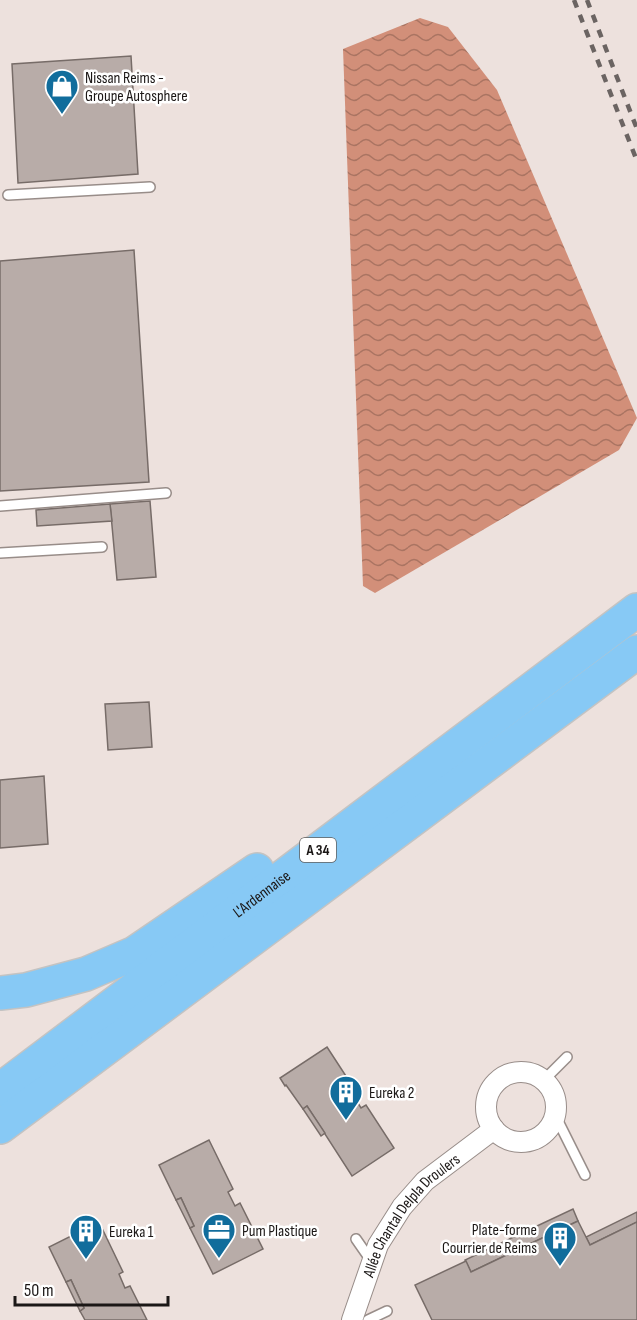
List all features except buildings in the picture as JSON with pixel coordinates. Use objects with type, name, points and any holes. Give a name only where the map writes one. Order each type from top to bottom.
[{"type":"highway","name":"L'Ardennaise","points":[[0,1090],[637,610]]},
{"type":"highway","name":"L'Ardennaise","points":[[0,1127],[637,652]]},
{"type":"highway","points":[[0,993],[26,990],[86,974],[135,953],[357,801],[401,787]]},
{"type":"street","points":[[512,1073],[534,1074],[544,1080],[556,1097],[556,1117],[551,1127],[534,1140],[512,1141],[502,1137],[488,1119],[487,1096],[501,1078],[512,1073]]},
{"type":"street","name":"Allée Chantal Delpla Droulers","points":[[352,1320],[378,1245],[402,1207],[425,1181],[494,1129]]},
{"type":"lane","points":[[8,195],[150,187]]},
{"type":"lane","points":[[0,506],[166,493]]},
{"type":"lane","points":[[0,553],[102,547]]},
{"type":"lane","points":[[544,1080],[567,1057]]},
{"type":"lane","points":[[556,1117],[585,1175]]},
{"type":"lane","points":[[356,1239],[372,1262]]},
{"type":"lane","points":[[368,1320],[387,1311]]},
{"type":"water","points":[[420,18],[448,27],[497,90],[637,418],[619,450],[375,593],[363,586],[343,49]]},
{"type":"railway","points":[[574,0],[637,161]]},
{"type":"railway","points":[[587,0],[637,129]]},
{"type":"place","name":"Nissan Reims - Groupe Autosphere","points":[[62,115]]},
{"type":"place","name":"Eureka 2","points":[[346,1121]]},
{"type":"place","name":"Pum Plastique","points":[[219,1259]]},
{"type":"place","name":"Eureka 1","points":[[86,1260]]},
{"type":"place","name":"Plate-forme Courrier de Reims","points":[[560,1267]]}]
